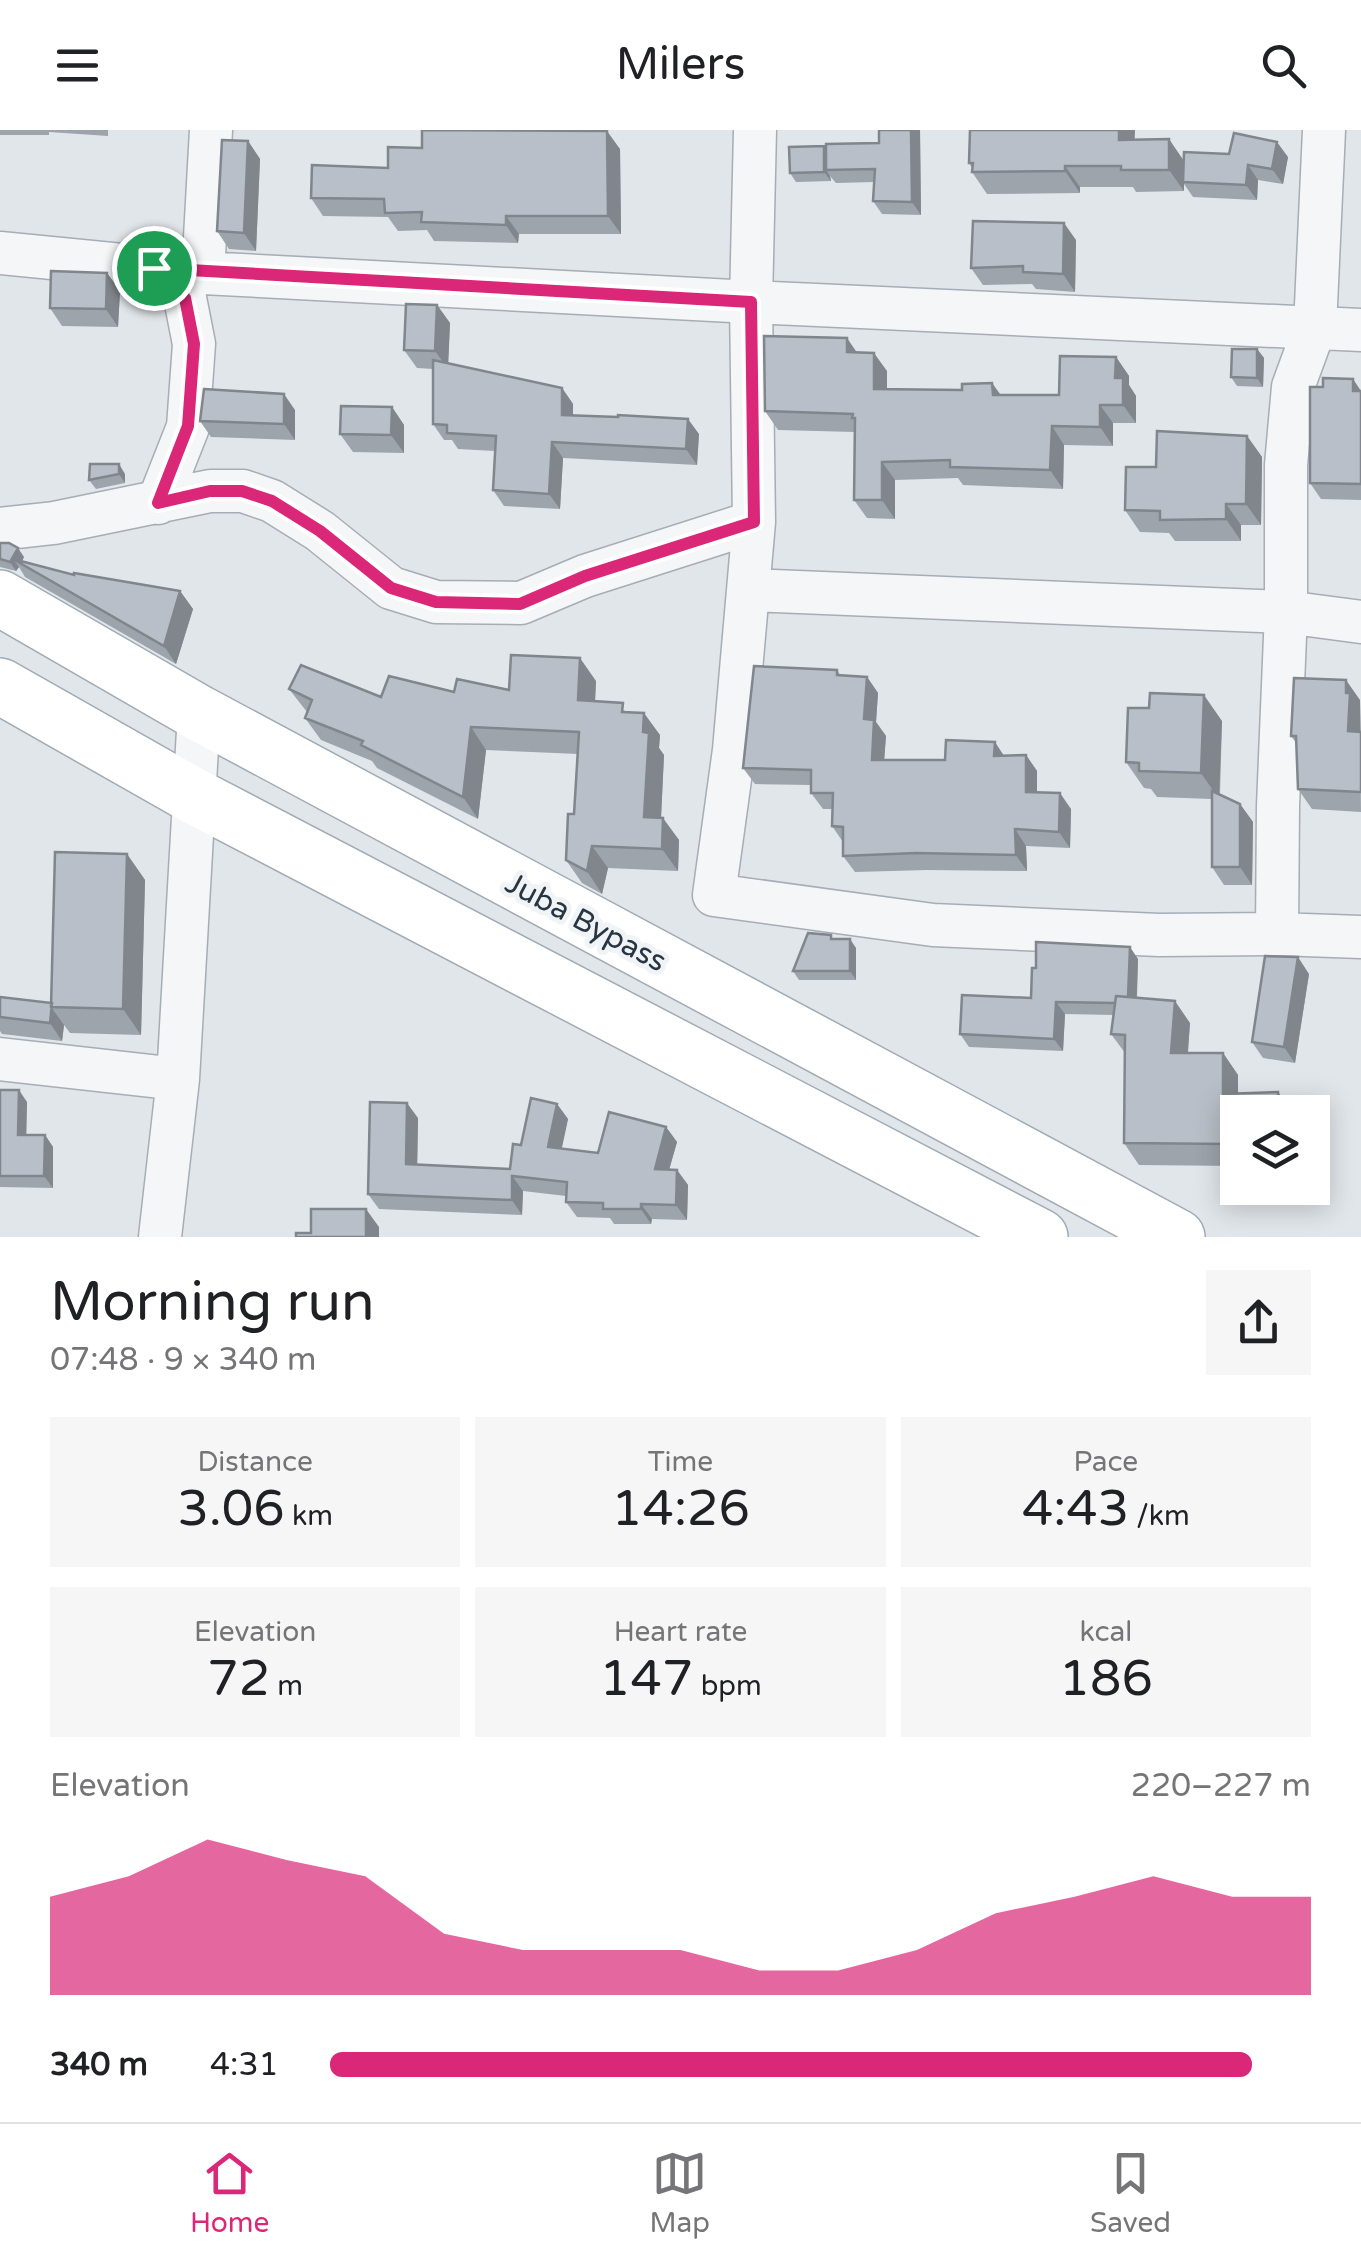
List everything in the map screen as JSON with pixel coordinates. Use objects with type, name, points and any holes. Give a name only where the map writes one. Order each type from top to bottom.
[{"type":"main road","name":"Juba Bypass","points":[[0,598],[199,713],[1178,1237]]},
{"type":"main road","points":[[0,686],[194,796],[1040,1237]]},
{"type":"street","points":[[203,272],[211,130]]},
{"type":"street","points":[[756,130],[751,302],[754,522],[734,750],[714,895],[933,926],[1159,935],[1361,937]]},
{"type":"street","points":[[1276,934],[1286,612],[1286,465],[1294,387],[1315,328],[1324,130]]},
{"type":"street","points":[[0,254],[203,272],[1361,330]]},
{"type":"street","points":[[154,268],[185,298],[194,344],[188,426],[158,503]]},
{"type":"street","points":[[0,529],[54,524],[210,491],[242,491],[272,501],[320,531],[391,588],[436,602],[520,604],[585,576],[754,522]]},
{"type":"street","points":[[749,590],[1286,612],[1361,622]]},
{"type":"street","points":[[160,1237],[178,1080],[199,713]]},
{"type":"street","points":[[0,1059],[178,1080]]},
{"type":"building","points":[[422,130],[607,131],[608,216],[506,216],[506,225],[421,222],[422,212],[385,213],[384,199],[311,198],[312,165],[388,168],[388,147],[422,148]]},
{"type":"building","points":[[879,130],[911,130],[912,202],[873,201],[875,169],[826,170],[826,144],[879,143]]},
{"type":"building","points":[[970,130],[1119,130],[1119,140],[1169,139],[1169,170],[1065,166],[1065,171],[972,172]]},
{"type":"building","points":[[1234,133],[1277,142],[1272,169],[1248,165],[1246,185],[1183,182],[1184,152],[1229,154]]},
{"type":"building","points":[[222,140],[248,141],[244,233],[217,231]]},
{"type":"building","points":[[824,146],[824,172],[790,173],[789,147]]},
{"type":"building","points":[[973,221],[1064,223],[1063,274],[1023,272],[1023,266],[971,268]]},
{"type":"building","points":[[51,271],[107,273],[106,309],[50,308]]},
{"type":"building","points":[[406,304],[437,305],[435,351],[404,350]]},
{"type":"building","points":[[764,336],[847,338],[847,352],[874,353],[874,389],[962,390],[962,384],[992,383],[993,395],[1059,395],[1060,356],[1116,357],[1115,378],[1123,378],[1123,405],[1100,405],[1100,427],[1052,426],[1050,470],[950,467],[950,460],[882,462],[882,500],[854,500],[853,414],[765,411]]},
{"type":"building","points":[[1232,349],[1257,349],[1257,378],[1231,377]]},
{"type":"building","points":[[433,360],[562,388],[562,415],[688,419],[686,449],[552,442],[549,494],[493,490],[496,436],[447,433],[447,425],[433,424]]},
{"type":"building","points":[[1323,378],[1353,379],[1353,391],[1361,391],[1361,484],[1310,483],[1310,387],[1323,387]]},
{"type":"building","points":[[204,389],[284,394],[284,424],[200,421]]},
{"type":"building","points":[[341,406],[392,407],[391,435],[340,434]]},
{"type":"building","points":[[1157,431],[1247,436],[1246,504],[1226,504],[1226,519],[1160,520],[1160,511],[1125,510],[1126,467],[1156,467]]},
{"type":"building","points":[[90,464],[119,464],[119,474],[89,480]]},
{"type":"building","points":[[0,543],[18,548],[10,562],[0,559]]},
{"type":"building","points":[[13,559],[74,575],[180,591],[164,646]]},
{"type":"building","points":[[511,655],[580,658],[578,700],[623,703],[622,712],[644,713],[643,732],[649,733],[644,817],[663,818],[662,849],[592,846],[587,871],[566,860],[568,814],[574,814],[579,732],[471,727],[463,797],[361,745],[363,741],[305,718],[312,700],[289,689],[301,665],[381,697],[389,676],[454,692],[457,679],[509,690]]},
{"type":"building","points":[[754,666],[837,670],[837,675],[867,677],[864,719],[874,720],[872,760],[945,760],[946,740],[995,742],[994,756],[1026,755],[1026,792],[1060,793],[1059,832],[1015,829],[1016,855],[843,856],[843,827],[832,826],[833,793],[811,793],[811,770],[743,768]]},
{"type":"building","points":[[1294,678],[1346,680],[1346,693],[1350,693],[1348,731],[1361,732],[1361,792],[1298,789],[1296,736],[1291,736]]},
{"type":"building","points":[[1150,693],[1204,695],[1201,773],[1139,771],[1139,763],[1126,762],[1128,708],[1149,708]]},
{"type":"building","points":[[1212,791],[1240,804],[1240,867],[1212,867]]},
{"type":"building","points":[[55,852],[127,854],[123,1009],[51,1007]]},
{"type":"building","points":[[808,933],[850,939],[850,971],[793,971]]},
{"type":"building","points":[[1036,942],[1130,947],[1128,997],[1116,996],[1115,1003],[1056,1002],[1054,1039],[960,1034],[962,995],[1031,998]]},
{"type":"building","points":[[1265,956],[1298,957],[1284,1047],[1252,1042]]},
{"type":"building","points":[[1116,996],[1175,1001],[1171,1053],[1223,1053],[1223,1094],[1278,1095],[1220,1095],[1220,1144],[1124,1143],[1125,1035],[1111,1034]]},
{"type":"building","points":[[0,997],[52,1003],[50,1023],[0,1017]]},
{"type":"building","points":[[0,1090],[19,1090],[18,1135],[45,1135],[44,1176],[0,1176]]},
{"type":"building","points":[[531,1098],[557,1104],[548,1147],[598,1153],[609,1112],[666,1127],[655,1169],[677,1170],[676,1205],[603,1209],[603,1203],[566,1202],[567,1182],[512,1176],[512,1200],[368,1194],[370,1102],[407,1103],[406,1164],[510,1169],[513,1144],[521,1145]]},
{"type":"building","points":[[311,1209],[366,1209],[366,1237],[296,1237],[296,1233],[311,1233]]},
{"type":"route","points":[[154,268],[751,302],[754,522],[585,576],[520,604],[436,602],[391,588],[320,531],[272,501],[242,491],[210,491],[158,503],[188,426],[194,344],[185,298],[154,268]]}]
